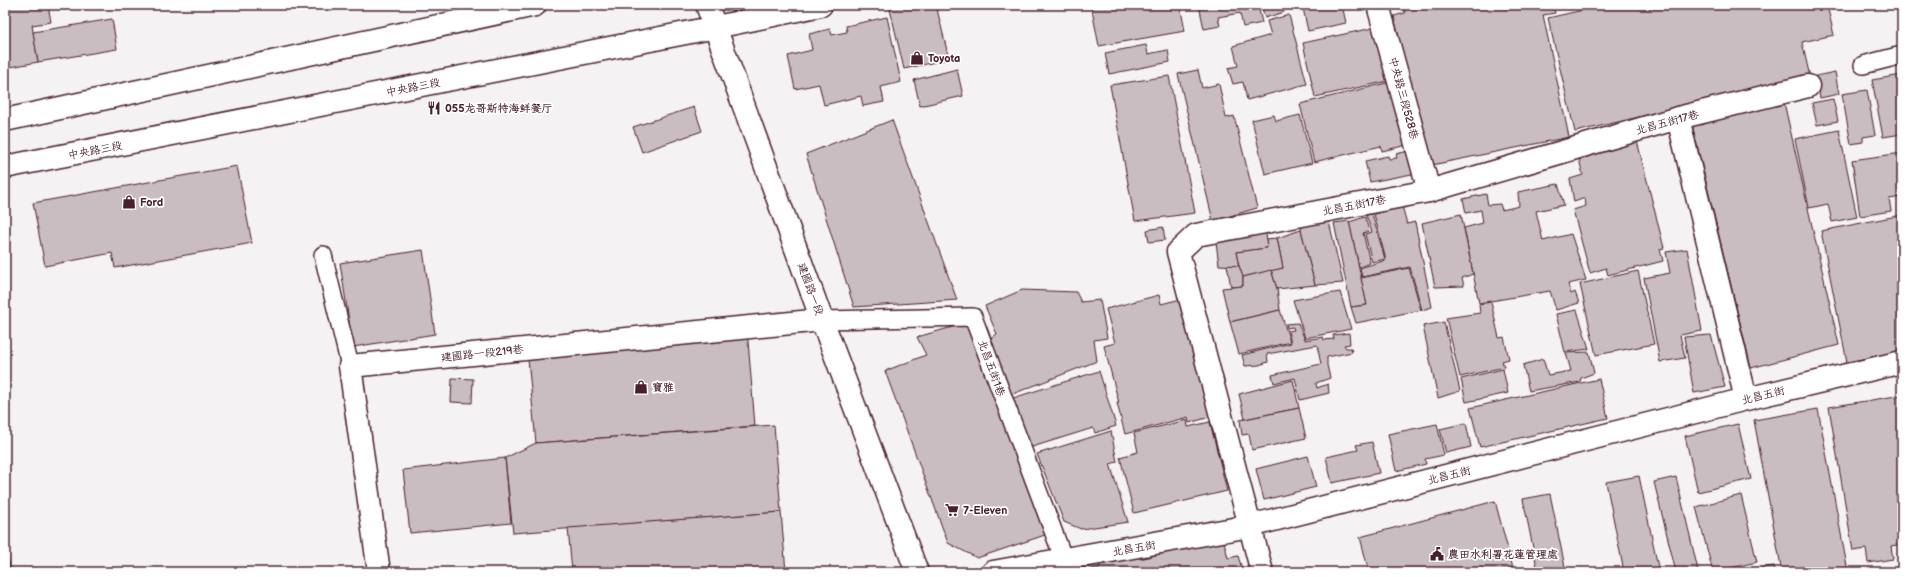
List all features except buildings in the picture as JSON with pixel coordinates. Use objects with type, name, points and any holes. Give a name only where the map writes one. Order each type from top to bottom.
[{"type":"street","points":[[5,120],[536,5]]},
{"type":"street","name":"建國路一段","points":[[707,5],[822,320],[917,572]]},
{"type":"street","name":"中央路三段","points":[[5,167],[821,5]]},
{"type":"street","name":"中央路三段528巷","points":[[1378,5],[1430,191]]},
{"type":"street","name":"北昌五街17巷","points":[[1250,526],[1178,252],[1196,235],[1430,191],[1678,118],[1808,86]]},
{"type":"street","points":[[1678,118],[1746,399]]},
{"type":"street","name":"建國路一段219巷","points":[[350,366],[822,320]]},
{"type":"street","name":"北昌五街","points":[[993,572],[1250,526],[1746,399],[1902,362]]},
{"type":"street","points":[[350,366],[379,572]]},
{"type":"street","points":[[1250,526],[1262,572]]},
{"type":"lane","points":[[1863,65],[1902,55]]},
{"type":"lane","points":[[323,255],[350,366]]},
{"type":"lane","name":"北昌五街1巷","points":[[822,320],[973,317],[1064,560]]},
{"type":"place","name":"Toyota","points":[[917,58]]},
{"type":"place","name":"055龙哥斯特海鲜餐厅","points":[[434,108]]},
{"type":"place","name":"Ford","points":[[129,202]]},
{"type":"place","name":"寶雅","points":[[641,387]]},
{"type":"place","name":"7-Eleven","points":[[952,510]]},
{"type":"place","name":"農田水利署花蓮管理處","points":[[1437,554]]}]
